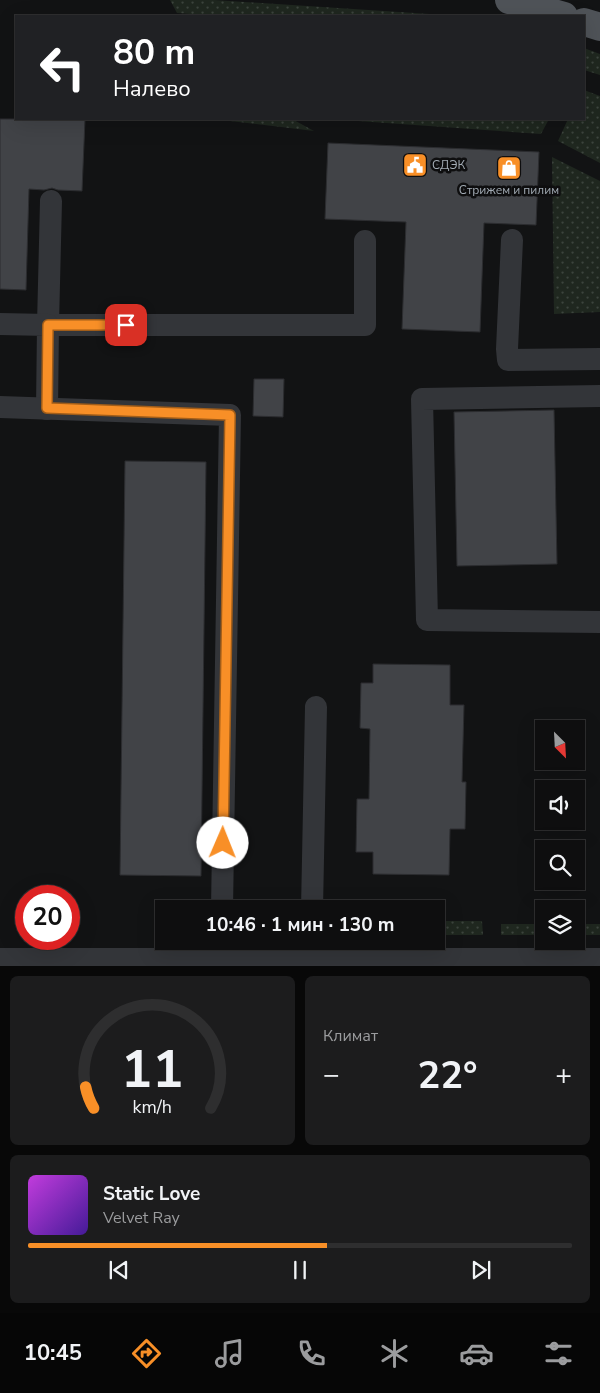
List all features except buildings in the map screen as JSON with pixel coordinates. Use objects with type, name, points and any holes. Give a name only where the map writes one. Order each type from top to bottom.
[{"type":"main road","points":[[508,0],[560,15]]},
{"type":"main road","points":[[585,22],[600,27]]},
{"type":"street","points":[[0,962],[221,952],[312,952],[600,962]]},
{"type":"lane","points":[[47,408],[52,201]]},
{"type":"lane","points":[[512,240],[508,360],[600,359]]},
{"type":"lane","points":[[0,324],[365,325],[366,241]]},
{"type":"lane","points":[[600,396],[422,399],[427,620],[600,622]]},
{"type":"lane","points":[[0,407],[230,415],[222,900]]},
{"type":"lane","points":[[312,900],[316,707]]},
{"type":"shaded area","points":[[170,0],[214,0],[445,15],[203,15],[177,13]]},
{"type":"shaded area","points":[[585,48],[600,54],[600,75],[585,70]]},
{"type":"shaded area","points":[[585,90],[600,96],[600,163],[558,141],[568,120],[585,120]]},
{"type":"shaded area","points":[[221,120],[294,120],[314,131]]},
{"type":"shaded area","points":[[344,120],[548,120],[541,134]]},
{"type":"shaded area","points":[[552,157],[600,181],[600,312],[554,314]]},
{"type":"shaded area","points":[[445,921],[482,921],[483,935],[445,935]]},
{"type":"shaded area","points":[[501,924],[535,924],[535,935],[501,935]]},
{"type":"shaded area","points":[[585,924],[600,924],[600,935],[585,935]]},
{"type":"place","name":"СДЭК","points":[[415,165]]},
{"type":"place","name":"Стрижем и пилим","points":[[509,168]]},
{"type":"route","points":[[126,325],[48,325],[47,408],[230,415],[223,843]]}]
